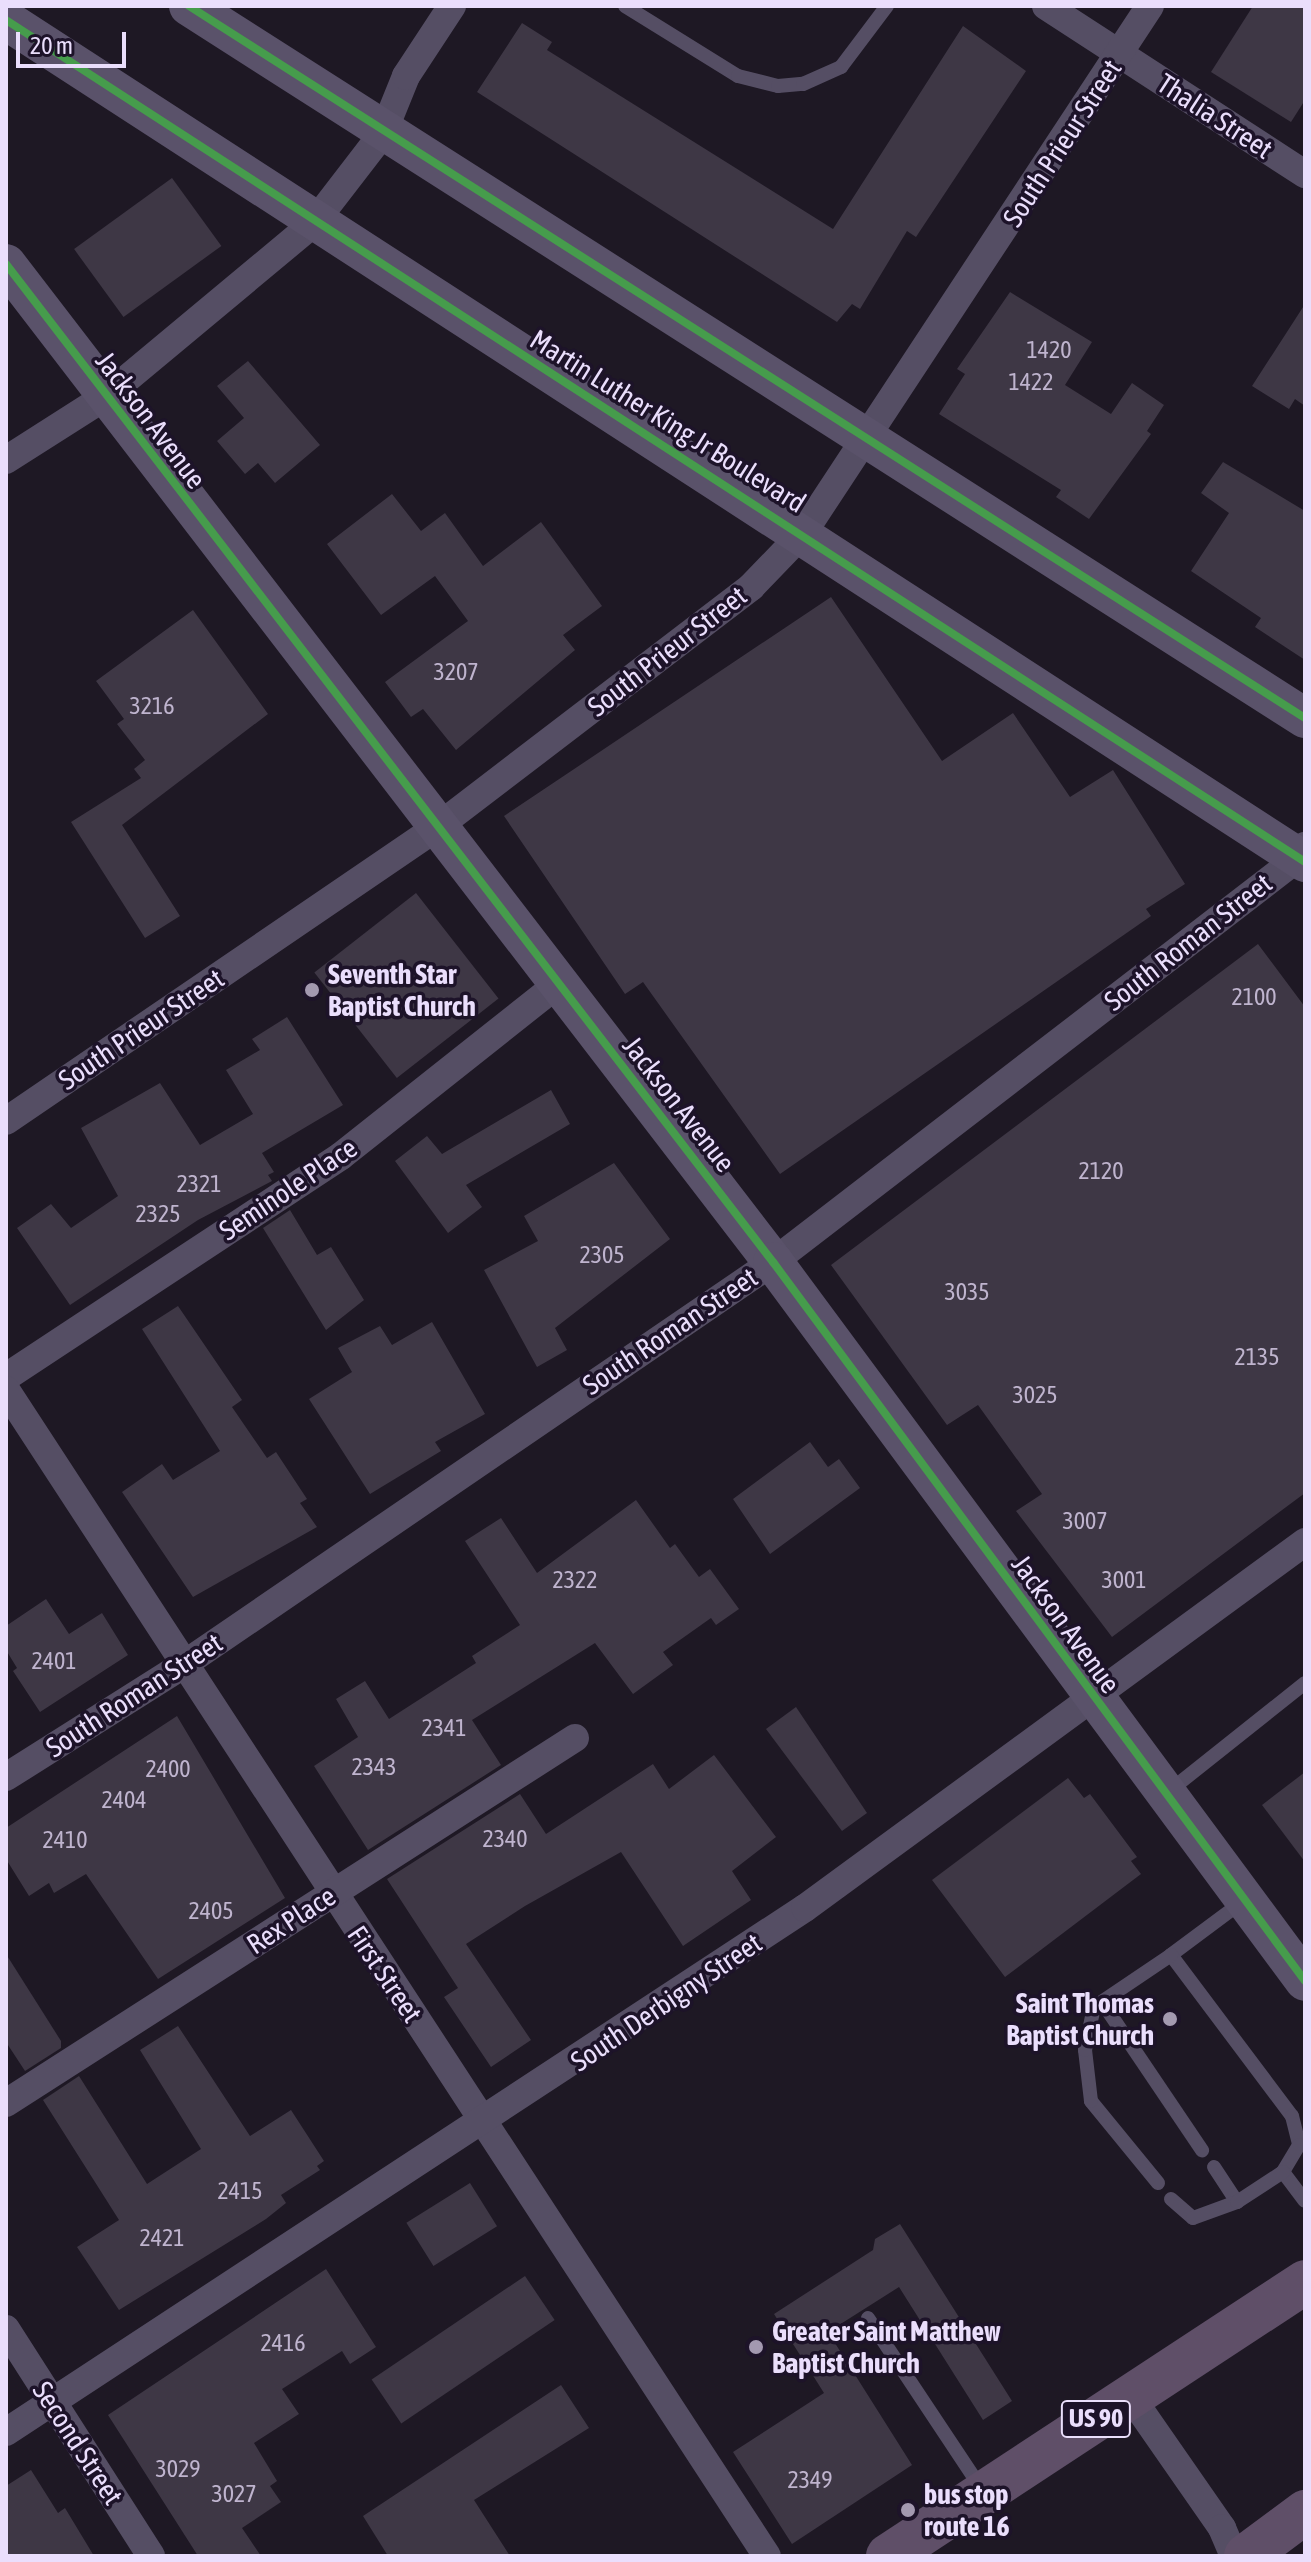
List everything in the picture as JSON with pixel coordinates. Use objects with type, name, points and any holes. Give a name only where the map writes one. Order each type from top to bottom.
[{"type":"main road","name":"US 90","points":[[888,2556],[1305,2282]]},
{"type":"main road","points":[[1246,2556],[1305,2512]]},
{"type":"street","points":[[189,6],[383,133],[1305,718]]},
{"type":"street","points":[[6,460],[105,397],[313,224],[383,133],[406,76],[452,6]]},
{"type":"street","name":"Thalia Street","points":[[1046,6],[1305,174]]},
{"type":"street","name":"South Prieur Street","points":[[6,1121],[436,828],[751,587],[803,533],[1150,6]]},
{"type":"street","name":"Martin Luther King Jr Boulevard","points":[[6,20],[313,224],[803,533],[1303,861]]},
{"type":"street","name":"Jackson Avenue","points":[[6,264],[436,828],[773,1262],[1305,1981]]},
{"type":"street","name":"South Roman Street","points":[[6,1777],[183,1665],[773,1262],[1303,861]]},
{"type":"street","name":"Seminole Place","points":[[6,1377],[341,1156],[558,984]]},
{"type":"street","name":"First Street","points":[[6,1390],[332,1894],[767,2556]]},
{"type":"street","name":"South Derbigny Street","points":[[6,2432],[484,2123],[805,1908],[1095,1701],[1305,1542]]},
{"type":"street","name":"Rex Place","points":[[6,2103],[575,1738]]},
{"type":"street","name":"Second Street","points":[[6,2329],[151,2556]]},
{"type":"street","points":[[1131,2397],[1222,2528],[1234,2556]]},
{"type":"lane","points":[[625,6],[738,76],[778,86],[803,84],[841,67],[887,6]]},
{"type":"lane","points":[[1165,1794],[1305,1683]]},
{"type":"lane","points":[[1158,2183],[1091,2101],[1085,2050],[1094,2007],[1244,1900]]},
{"type":"lane","points":[[1171,1955],[1292,2116],[1299,2145],[1283,2172],[1237,2202],[1193,2218],[1171,2199]]},
{"type":"lane","points":[[1102,2002],[1202,2150]]},
{"type":"lane","points":[[1214,2167],[1237,2202]]},
{"type":"lane","points":[[1283,2172],[1305,2201]]},
{"type":"lane","points":[[868,2318],[984,2492]]},
{"type":"building","points":[[1253,6],[1305,6],[1305,100],[1291,122],[1211,72]]},
{"type":"building","points":[[522,23],[552,42],[547,50],[833,229],[963,26],[1026,71],[916,237],[907,231],[860,309],[852,304],[837,322],[477,92]]},
{"type":"building","points":[[172,178],[221,246],[123,317],[74,249]]},
{"type":"building","points":[[1010,292],[1092,342],[1065,385],[1111,414],[1132,383],[1164,405],[1147,431],[1151,434],[1089,519],[1056,497],[1061,490],[939,414],[965,374],[957,369]]},
{"type":"building","points":[[1305,304],[1305,406],[1295,399],[1289,409],[1252,386]]},
{"type":"building","points":[[248,361],[320,445],[275,483],[258,463],[245,474],[217,441],[244,418],[217,386]]},
{"type":"building","points":[[1223,462],[1305,511],[1305,660],[1255,627],[1261,618],[1191,571],[1229,513],[1201,493]]},
{"type":"building","points":[[392,494],[421,531],[445,513],[483,566],[541,522],[602,606],[563,635],[575,650],[456,750],[423,709],[411,717],[385,682],[468,621],[435,576],[381,615],[327,544]]},
{"type":"building","points":[[831,597],[942,761],[1013,713],[1070,797],[1113,770],[1185,884],[1146,909],[1151,916],[780,1174],[643,982],[625,994],[504,816]]},
{"type":"building","points":[[193,610],[268,714],[122,825],[180,916],[145,938],[71,822],[141,778],[134,769],[145,760],[117,724],[124,719],[96,681]]},
{"type":"building","points":[[416,893],[498,999],[397,1078],[314,972]]},
{"type":"building","points":[[1258,944],[1305,1007],[1305,1493],[1112,1637],[1016,1511],[1042,1494],[978,1405],[947,1425],[831,1265]]},
{"type":"building","points":[[287,1017],[343,1105],[262,1153],[274,1172],[268,1175],[272,1181],[198,1220],[70,1305],[17,1228],[51,1204],[71,1228],[118,1196],[81,1128],[160,1083],[200,1145],[253,1114],[226,1070],[260,1050],[252,1039]]},
{"type":"building","points":[[551,1090],[570,1124],[466,1185],[482,1207],[448,1233],[395,1161],[427,1136],[442,1154]]},
{"type":"building","points":[[614,1163],[670,1239],[555,1328],[567,1350],[537,1367],[484,1270],[538,1241],[524,1216]]},
{"type":"building","points":[[290,1210],[317,1255],[331,1247],[364,1300],[326,1330],[263,1228]]},
{"type":"building","points":[[178,1306],[242,1400],[232,1407],[267,1458],[276,1452],[307,1499],[300,1503],[317,1527],[193,1597],[122,1492],[162,1464],[173,1480],[220,1451],[142,1329]]},
{"type":"building","points":[[432,1322],[485,1414],[435,1442],[441,1451],[370,1494],[309,1399],[352,1372],[338,1348],[380,1326],[392,1345]]},
{"type":"building","points":[[810,1442],[828,1467],[839,1459],[860,1488],[770,1554],[733,1499]]},
{"type":"building","points":[[636,1500],[670,1548],[675,1544],[699,1577],[710,1569],[739,1609],[716,1625],[711,1618],[663,1652],[673,1665],[633,1694],[595,1643],[472,1720],[501,1765],[368,1850],[314,1766],[358,1737],[336,1699],[365,1681],[389,1719],[476,1663],[472,1656],[520,1625],[465,1541],[501,1518],[537,1573]]},
{"type":"building","points":[[46,1599],[69,1634],[102,1613],[128,1655],[40,1712],[13,1671],[17,1668],[6,1650],[6,1626]]},
{"type":"building","points":[[796,1707],[867,1813],[842,1831],[766,1729]]},
{"type":"building","points":[[177,1716],[285,1898],[158,1979],[86,1874],[54,1893],[49,1883],[29,1896],[6,1859],[6,1828]]},
{"type":"building","points":[[714,1755],[776,1837],[732,1871],[751,1900],[683,1946],[621,1852],[525,1906],[466,1944],[531,2040],[491,2067],[444,1997],[458,1988],[387,1879],[520,1794],[546,1834],[653,1764],[669,1789]]},
{"type":"building","points":[[1305,1772],[1305,1862],[1262,1805]]},
{"type":"building","points":[[1068,1778],[1084,1798],[1090,1794],[1137,1857],[1131,1861],[1141,1874],[1005,1977],[932,1880]]},
{"type":"building","points":[[6,1954],[61,2041],[61,2048],[25,2071],[6,2042]]},
{"type":"building","points":[[178,2026],[250,2136],[291,2110],[324,2161],[317,2166],[320,2170],[281,2195],[286,2203],[266,2219],[119,2310],[77,2247],[119,2220],[43,2100],[79,2076],[147,2184],[201,2149],[140,2050]]},
{"type":"building","points":[[470,2183],[497,2226],[433,2266],[406,2223]]},
{"type":"building","points":[[900,2224],[1012,2401],[983,2420],[899,2287],[828,2332],[912,2465],[792,2544],[733,2452],[824,2393],[774,2314],[873,2250],[875,2239]]},
{"type":"building","points":[[326,2269],[376,2347],[350,2364],[342,2351],[282,2389],[299,2414],[254,2443],[277,2481],[270,2486],[281,2502],[242,2528],[261,2556],[198,2556],[108,2415]]},
{"type":"building","points":[[525,2276],[555,2320],[401,2423],[372,2379]]},
{"type":"building","points":[[561,2385],[589,2428],[474,2500],[510,2556],[388,2556],[363,2516]]},
{"type":"building","points":[[31,2470],[58,2513],[65,2508],[94,2556],[6,2556],[6,2486]]},
{"type":"cycle path","points":[[189,6],[1305,718]]},
{"type":"cycle path","points":[[6,20],[1305,862]]},
{"type":"cycle path","points":[[6,264],[773,1262],[1305,1981]]},
{"type":"place","name":"Seventh Star Baptist Church","points":[[312,990]]},
{"type":"place","name":"Saint Thomas Baptist Church","points":[[1170,2019]]},
{"type":"place","name":"Greater Saint Matthew Baptist Church","points":[[756,2347]]},
{"type":"place","name":"bus stop route 16","points":[[908,2510]]}]
